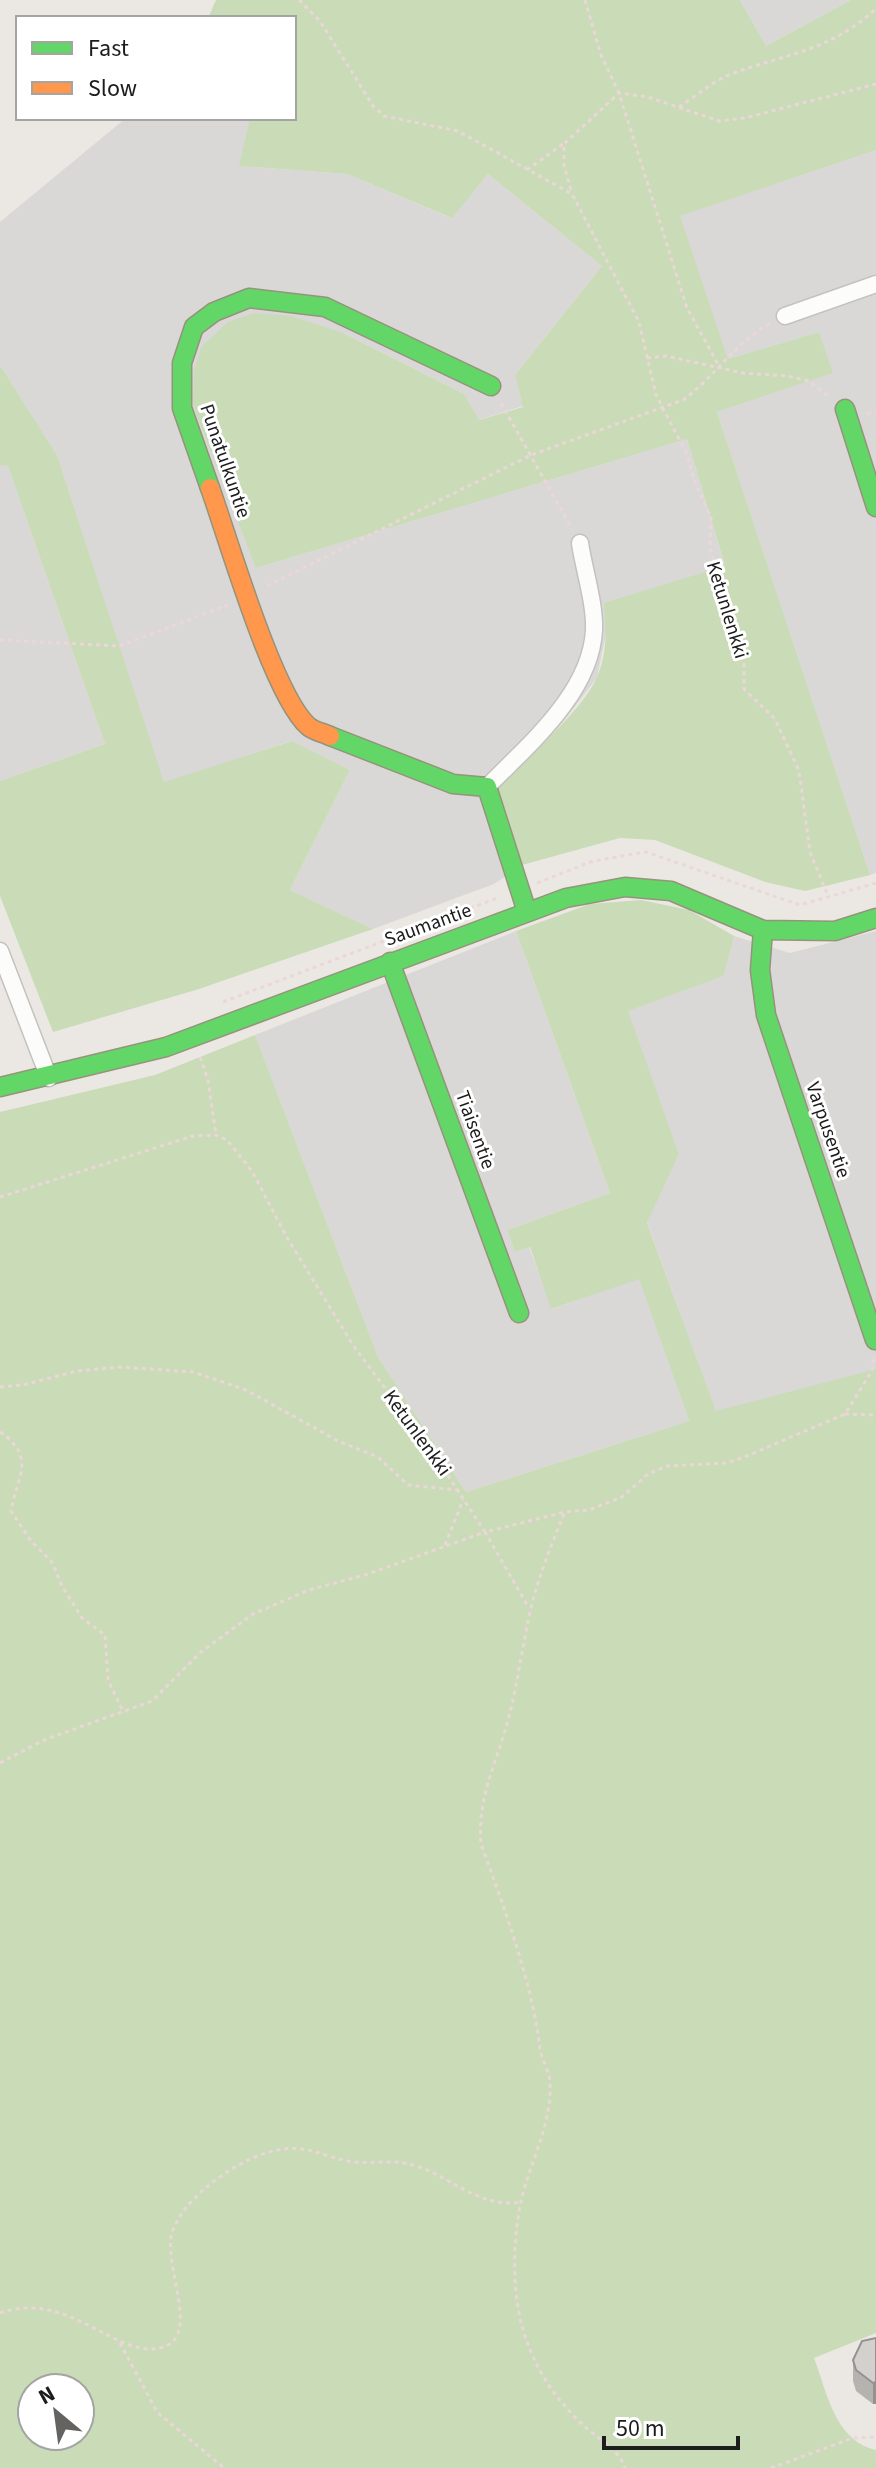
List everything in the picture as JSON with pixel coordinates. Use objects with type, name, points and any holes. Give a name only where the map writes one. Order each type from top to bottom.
[{"type":"street","points":[[785,316],[876,284]]},
{"type":"street","name":"Punatulkuntie","points":[[487,787],[453,784],[308,727],[282,684],[182,408],[182,363],[194,327],[214,312],[249,298],[325,307],[491,386]]},
{"type":"street","points":[[845,409],[876,507]]},
{"type":"street","points":[[527,912],[496,824],[487,787],[547,724],[584,672],[594,630],[580,543]]},
{"type":"street","name":"Saumantie","points":[[0,1087],[49,1078],[193,1037],[566,898],[625,887],[671,891],[763,930],[835,931],[876,918]]},
{"type":"street","name":"Varpusentie","points":[[763,930],[760,970],[766,1015],[875,1340]]},
{"type":"street","points":[[0,951],[49,1078]]},
{"type":"street","name":"Tiaisentie","points":[[390,962],[519,1313]]},
{"type":"path","points":[[299,0],[320,21],[373,106],[384,116],[445,126],[572,194]]},
{"type":"path","points":[[585,0],[601,55],[619,93],[687,308],[720,368]]},
{"type":"path","points":[[679,107],[728,75],[817,49],[846,35],[876,9]]},
{"type":"path","points":[[619,93],[679,107],[707,119],[745,118],[876,84]]},
{"type":"path","points":[[527,170],[564,144],[619,93]]},
{"type":"path","name":"Ketunlenkki","points":[[564,144],[564,166],[572,194],[639,322],[662,408],[687,454],[695,483],[711,517],[710,549],[744,653],[744,689],[775,719],[799,771],[810,852],[828,896]]},
{"type":"path","points":[[0,640],[119,646],[208,615],[531,455],[683,400],[720,368],[748,335],[785,316]]},
{"type":"path","points":[[647,358],[666,356],[720,368],[809,381],[845,409]]},
{"type":"path","points":[[491,386],[580,543]]},
{"type":"path","points":[[215,1005],[377,942]]},
{"type":"path","points":[[0,1197],[193,1136],[216,1135],[208,1080],[193,1037]]},
{"type":"path","name":"Ketunlenkki","points":[[216,1135],[227,1140],[252,1171],[286,1236],[353,1345],[458,1490],[530,1610]]},
{"type":"path","points":[[845,1414],[872,1371],[875,1340]]},
{"type":"path","points":[[0,1387],[23,1385],[77,1371],[121,1367],[193,1372],[246,1390],[340,1442],[378,1457],[408,1485],[458,1490]]},
{"type":"path","points":[[0,1763],[44,1740],[152,1701],[201,1652],[253,1614],[309,1590],[368,1574],[485,1532],[565,1512],[589,1510],[622,1497],[648,1474],[667,1466],[734,1460],[845,1414],[876,1415]]},
{"type":"path","points":[[0,1432],[12,1441],[22,1457],[23,1467],[11,1511],[31,1541],[52,1562],[62,1586],[82,1618],[105,1635],[108,1680],[124,1713]]},
{"type":"path","points":[[445,1545],[463,1499]]},
{"type":"path","points":[[565,1512],[530,1610],[521,1666],[503,1739],[493,1759],[480,1821],[481,1844],[534,2004],[540,2051],[550,2080],[548,2113],[521,2202],[515,2279],[521,2322],[534,2361],[547,2385],[584,2426],[611,2446],[625,2468]]},
{"type":"path","points":[[0,2313],[37,2307],[67,2313],[133,2347],[150,2349],[176,2339],[182,2327],[170,2254],[172,2232],[203,2189],[274,2150],[302,2146],[350,2162],[409,2164],[482,2199],[509,2204],[521,2202]]},
{"type":"path","points":[[118,2340],[157,2412],[224,2468]]},
{"type":"path","points":[[771,2468],[853,2438],[876,2437]]},
{"type":"shaded area","points":[[740,0],[851,0],[766,46]]},
{"type":"shaded area","points":[[124,120],[250,120],[240,166],[347,174],[451,218],[488,174],[602,266],[515,375],[523,406],[478,420],[464,394],[343,333],[256,568],[687,439],[725,567],[603,603],[607,629],[597,678],[562,723],[524,761],[522,865],[494,884],[373,929],[290,890],[350,770],[291,741],[164,783],[57,455],[0,365],[0,222]]},
{"type":"shaded area","points":[[876,150],[876,873],[870,875],[717,412],[832,373],[819,332],[728,359],[679,216]]},
{"type":"shaded area","points":[[0,465],[8,466],[105,744],[0,781]]},
{"type":"shaded area","points":[[516,931],[610,1193],[507,1230],[515,1252],[529,1247],[552,1309],[639,1278],[689,1421],[466,1492],[378,1357],[255,1035]]},
{"type":"shaded area","points":[[876,931],[876,1370],[716,1412],[647,1222],[679,1154],[627,1011],[724,976],[734,936],[790,953]]},
{"type":"green space","points":[[216,0],[740,0],[766,46],[851,0],[876,0],[876,150],[680,216],[728,359],[819,332],[833,373],[717,412],[870,875],[805,891],[765,882],[655,840],[620,838],[522,865],[497,789],[567,719],[590,690],[604,650],[603,603],[725,566],[687,439],[256,568],[193,405],[194,372],[201,347],[228,322],[254,313],[291,316],[343,333],[464,394],[479,420],[523,407],[515,375],[602,266],[488,174],[452,218],[347,174],[239,166],[250,120],[296,120],[296,16],[209,16]]},
{"type":"green space","points":[[0,365],[57,455],[164,782],[292,741],[350,770],[290,890],[373,929],[199,989],[53,1032],[0,896],[0,781],[105,744],[8,466],[0,465]]},
{"type":"green space","points":[[641,900],[689,910],[734,936],[724,976],[628,1011],[679,1154],[647,1223],[716,1411],[876,1369],[876,2333],[814,2358],[834,2413],[851,2437],[876,2450],[876,2468],[0,2468],[0,1112],[155,1075],[255,1035],[378,1357],[466,1492],[689,1421],[639,1279],[551,1309],[530,1247],[515,1252],[507,1230],[610,1193],[516,931],[590,904]]},
{"type":"building","points":[[876,2338],[876,2382],[873,2383],[856,2370],[853,2360],[862,2341]]},
{"type":"traffic: fast","points":[[210,488],[182,408],[182,363],[194,327],[214,312],[249,298],[325,307],[491,386]]},
{"type":"traffic: fast","points":[[845,409],[876,507]]},
{"type":"traffic: fast","points":[[330,736],[453,784],[487,787],[527,912]]},
{"type":"traffic: fast","points":[[0,1087],[166,1047],[566,898],[625,887],[671,891],[763,930],[835,931],[876,918]]},
{"type":"traffic: fast","points":[[763,930],[760,970],[766,1015],[875,1340]]},
{"type":"traffic: fast","points":[[390,962],[519,1313]]},
{"type":"traffic: slow","points":[[210,488],[280,683],[294,709],[308,726],[330,736]]}]
